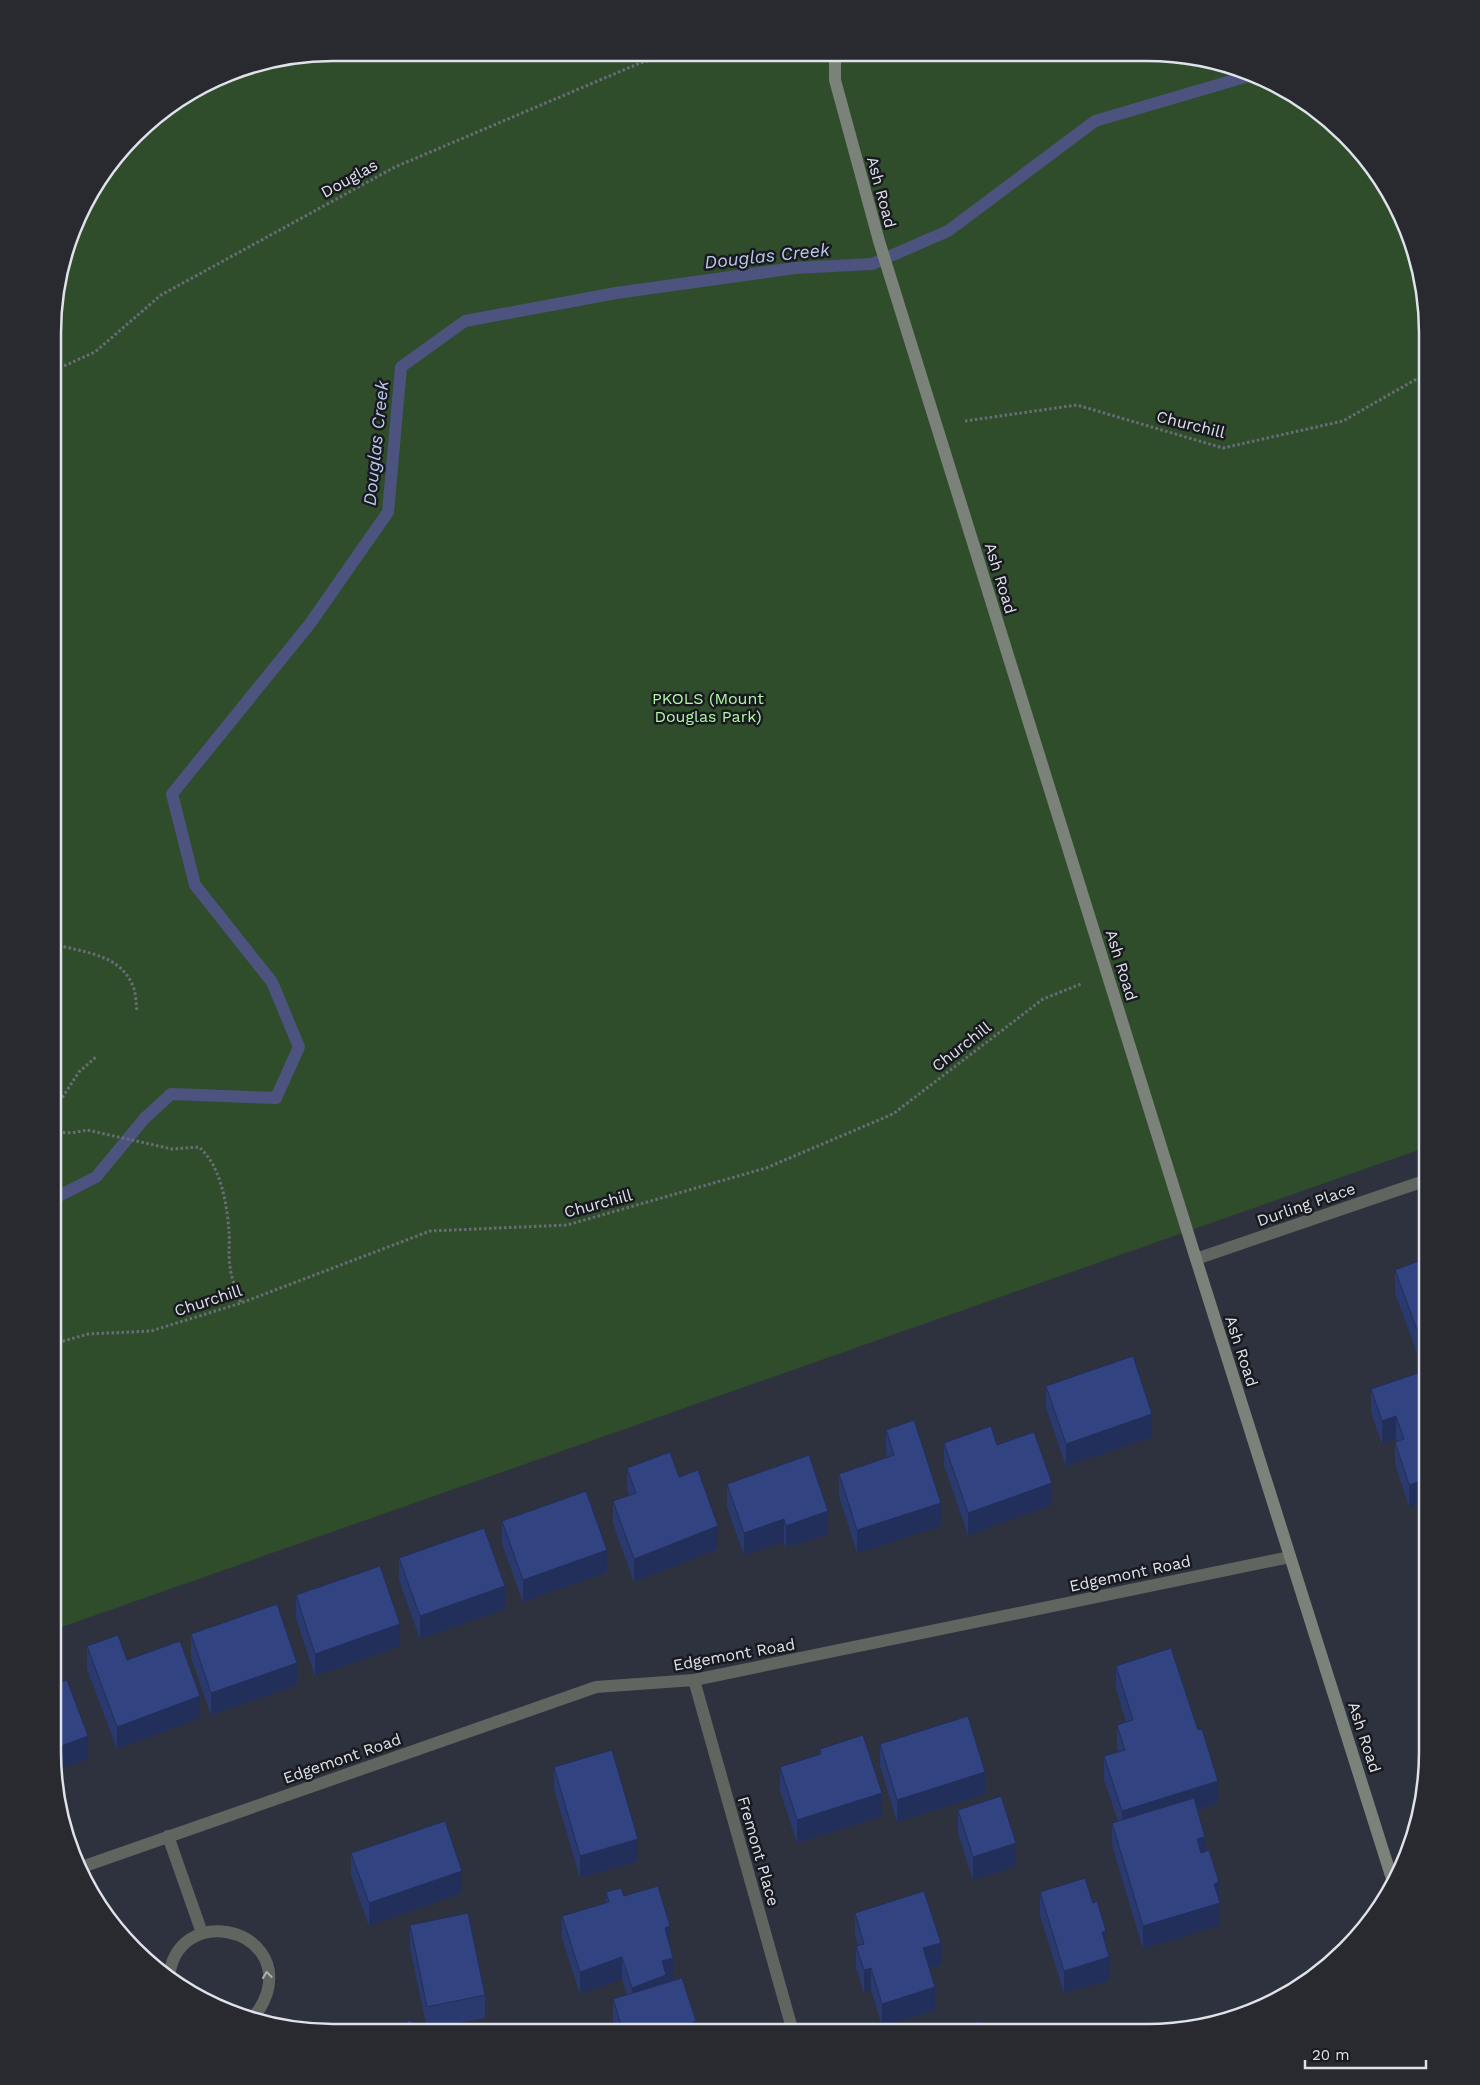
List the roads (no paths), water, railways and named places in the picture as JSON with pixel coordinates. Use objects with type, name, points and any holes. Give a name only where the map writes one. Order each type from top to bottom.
[{"type":"main road","name":"Ash Road","points":[[835,61],[834,80],[879,241],[1196,1259],[1390,1873]]},
{"type":"street","name":"Durling Place","points":[[1196,1259],[1419,1183]]},
{"type":"street","name":"Edgemont Road","points":[[86,1865],[596,1687],[694,1680],[1290,1556]]},
{"type":"street","name":"Fremont Place","points":[[694,1680],[792,2024]]},
{"type":"street","points":[[168,1836],[202,1933]]},
{"type":"street","points":[[170,1970],[177,1952],[188,1940],[202,1933],[219,1930],[235,1933],[250,1941],[262,1954],[268,1970],[269,1986],[264,2002],[256,2012]]},
{"type":"waterway","name":"Douglas Creek","points":[[61,1195],[96,1177],[144,1119],[171,1094],[276,1098],[299,1047],[272,982],[195,885],[172,794],[309,625],[388,512],[401,367],[465,321],[616,293],[795,268],[872,264],[948,231],[1095,121],[1241,78]]},
{"type":"park label","name":"PKOLS (Mount Douglas Park)","points":[[708,707]]}]
